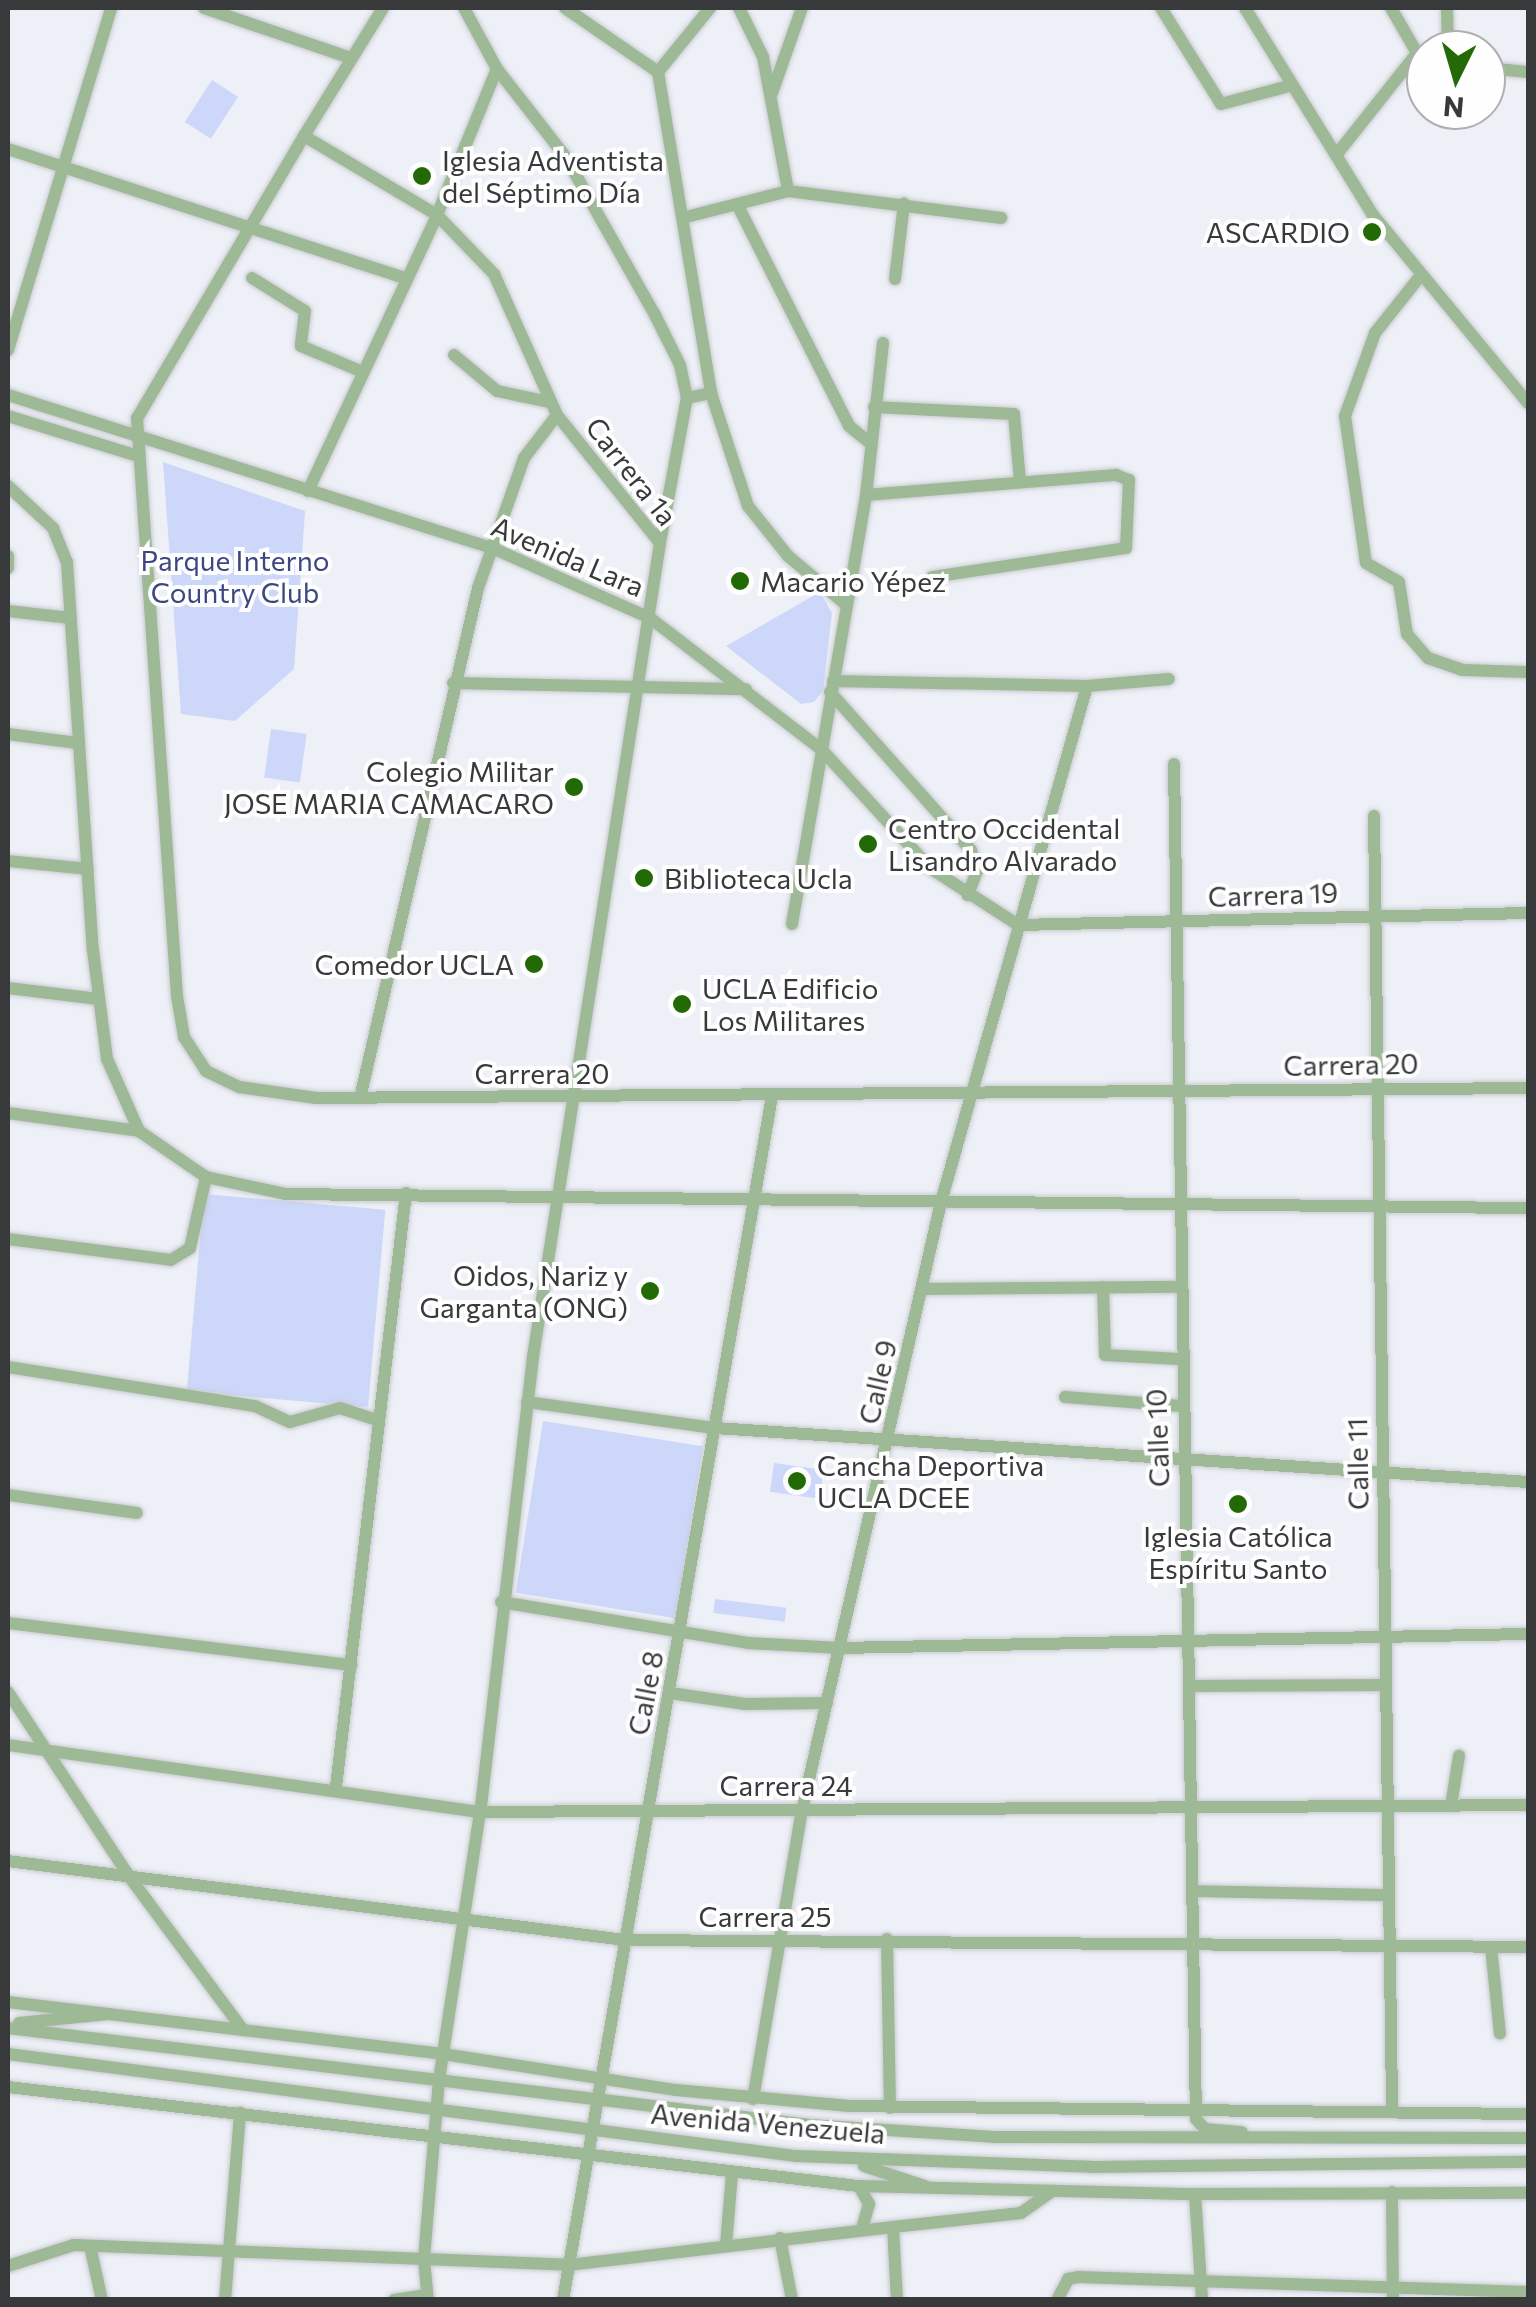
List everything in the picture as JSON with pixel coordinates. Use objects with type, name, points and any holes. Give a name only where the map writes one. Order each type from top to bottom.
[{"type":"street","points":[[8,350],[111,8]]},
{"type":"street","points":[[204,8],[220,10],[351,58]]},
{"type":"street","points":[[137,433],[137,418],[383,8]]},
{"type":"street","points":[[464,8],[497,68],[564,156],[680,365],[687,398],[660,543]]},
{"type":"street","points":[[564,8],[658,72],[686,217],[712,393],[748,506],[788,556],[843,602]]},
{"type":"street","points":[[658,72],[710,8]]},
{"type":"street","points":[[739,8],[772,93],[788,191]]},
{"type":"street","points":[[772,93],[802,8]]},
{"type":"street","points":[[1160,8],[1221,104],[1292,86]]},
{"type":"street","points":[[1245,8],[1373,216],[1528,402]]},
{"type":"street","points":[[1390,8],[1406,30]]},
{"type":"street","points":[[308,490],[437,215],[497,68]]},
{"type":"street","points":[[1337,154],[1406,71]]},
{"type":"street","name":"Carrera 1a","points":[[304,136],[437,215],[494,274],[556,415],[660,543],[556,1195],[500,1602],[480,1812],[439,2080],[424,2260],[428,2297]]},
{"type":"street","points":[[8,149],[406,278]]},
{"type":"street","points":[[686,217],[788,191],[1001,218]]},
{"type":"street","points":[[895,279],[904,204]]},
{"type":"street","points":[[738,206],[848,426],[869,442]]},
{"type":"street","points":[[1421,275],[1375,333],[1345,416],[1366,563],[1398,582],[1407,634],[1428,658],[1462,670],[1528,672]]},
{"type":"street","points":[[252,278],[305,310],[300,346],[363,372]]},
{"type":"street","points":[[792,924],[843,602],[866,494],[882,344]]},
{"type":"street","points":[[454,355],[497,390],[549,402]]},
{"type":"street","points":[[687,398],[712,393]]},
{"type":"street","name":"Avenida Lara","points":[[8,394],[492,548],[650,618],[749,689],[822,750],[930,868],[1018,925]]},
{"type":"street","points":[[874,407],[1014,414],[1020,481]]},
{"type":"street","points":[[360,1098],[453,683],[492,548],[524,458],[556,415]]},
{"type":"street","points":[[8,416],[138,456]]},
{"type":"street","name":"Carrera 20","points":[[137,433],[184,1037],[206,1072],[239,1087],[283,1097],[360,1098],[1528,1088]]},
{"type":"street","points":[[866,494],[1124,475],[1130,541],[1118,549],[932,577]]},
{"type":"street","points":[[8,486],[53,528],[67,562],[98,999],[113,1078],[139,1130]]},
{"type":"street","points":[[8,556],[8,568]]},
{"type":"street","points":[[8,611],[72,618]]},
{"type":"street","points":[[832,687],[1087,686],[1169,679]]},
{"type":"street","points":[[453,683],[749,689]]},
{"type":"street","name":"Calle 9","points":[[753,2099],[802,1810],[890,1439],[940,1202],[1087,686]]},
{"type":"street","points":[[832,687],[971,850],[977,871],[968,895]]},
{"type":"street","points":[[8,734],[77,743]]},
{"type":"street","name":"Calle 10","points":[[1174,764],[1178,922],[1174,1091],[1196,2112]]},
{"type":"street","name":"Calle 11","points":[[1374,816],[1392,2112]]},
{"type":"street","points":[[8,861],[88,869]]},
{"type":"street","name":"Carrera 19","points":[[1018,925],[1528,914]]},
{"type":"street","points":[[8,988],[98,999]]},
{"type":"street","name":"Calle 8","points":[[563,2300],[598,2130],[601,2080],[758,1197],[772,1096]]},
{"type":"street","points":[[8,1113],[139,1130],[206,1177],[285,1194],[1528,1208]]},
{"type":"street","points":[[8,1239],[172,1260],[190,1248],[206,1177]]},
{"type":"street","points":[[336,1787],[406,1193]]},
{"type":"street","points":[[1103,1287],[1105,1355],[1179,1360]]},
{"type":"street","points":[[924,1289],[1178,1287]]},
{"type":"street","points":[[8,1367],[255,1406],[290,1422],[340,1408],[378,1420]]},
{"type":"street","points":[[1065,1397],[1181,1406]]},
{"type":"street","points":[[527,1402],[716,1428],[1528,1482]]},
{"type":"street","points":[[8,1495],[137,1512]]},
{"type":"street","points":[[500,1602],[682,1632],[840,1648],[1528,1634]]},
{"type":"street","points":[[8,1623],[351,1665]]},
{"type":"street","points":[[1188,1686],[1385,1685]]},
{"type":"street","points":[[8,1692],[128,1875],[243,2030]]},
{"type":"street","points":[[670,1693],[745,1704],[828,1702]]},
{"type":"street","name":"Carrera 24","points":[[8,1746],[336,1787],[480,1812],[1528,1805]]},
{"type":"street","points":[[1451,1806],[1459,1756]]},
{"type":"street","name":"Carrera 25","points":[[8,1861],[625,1940],[1528,1947]]},
{"type":"street","points":[[1192,1891],[1388,1896]]},
{"type":"street","points":[[887,1940],[890,2108]]},
{"type":"street","points":[[1491,1947],[1500,2034]]},
{"type":"street","name":"Avenida Venezuela","points":[[8,2002],[442,2054],[753,2099],[890,2108],[1528,2114]]},
{"type":"street","points":[[8,2026],[93,2020],[115,2012]]},
{"type":"street","name":"Avenida Venezuela","points":[[8,2026],[810,2125],[994,2137],[1528,2138]]},
{"type":"street","name":"Avenida Venezuela","points":[[8,2054],[833,2158],[1091,2168],[1528,2162]]},
{"type":"street","name":"Avenida Venezuela","points":[[8,2087],[590,2158],[859,2186],[1195,2194],[1528,2193]]},
{"type":"street","points":[[1196,2112],[1205,2129],[1260,2138]]},
{"type":"street","points":[[225,2300],[240,2113]]},
{"type":"street","points":[[833,2158],[928,2188]]},
{"type":"street","points":[[726,2245],[732,2174]]},
{"type":"street","points":[[859,2186],[869,2204],[862,2228]]},
{"type":"street","points":[[8,2266],[61,2245],[569,2265],[862,2228],[1021,2213],[1052,2191]]},
{"type":"street","points":[[1392,2192],[1392,2294]]},
{"type":"street","points":[[1195,2194],[1202,2300]]},
{"type":"street","points":[[888,2227],[897,2300]]},
{"type":"street","points":[[780,2238],[792,2300]]},
{"type":"street","points":[[90,2246],[102,2300]]},
{"type":"street","points":[[1062,2295],[1078,2277],[1202,2280],[1392,2294],[1528,2292]]},
{"type":"street","points":[[394,2300],[428,2297]]},
{"type":"green space","points":[[212,80],[238,97],[211,139],[185,122]]},
{"type":"green space","name":"Parque Interno Country Club","points":[[163,462],[305,511],[294,669],[235,721],[181,714]]},
{"type":"green space","points":[[820,592],[832,613],[823,691],[814,702],[801,704],[726,646]]},
{"type":"green space","points":[[271,729],[307,734],[300,783],[264,778]]},
{"type":"green space","points":[[204,1194],[385,1210],[368,1407],[187,1391]]},
{"type":"green space","points":[[543,1421],[703,1446],[676,1618],[516,1593]]},
{"type":"green space","name":"Cancha Deportiva UCLA DCEE","points":[[774,1463],[824,1470],[819,1499],[770,1492]]},
{"type":"green space","points":[[715,1599],[786,1608],[785,1622],[713,1613]]},
{"type":"place","name":"Iglesia Adventista del Séptimo Día","points":[[422,176]]},
{"type":"place","name":"ASCARDIO","points":[[1372,232]]},
{"type":"place","name":"Macario Yépez","points":[[740,581]]},
{"type":"place","name":"Colegio Militar JOSE MARIA CAMACARO","points":[[574,787]]},
{"type":"place","name":"Centro Occidental Lisandro Alvarado","points":[[868,844]]},
{"type":"place","name":"Biblioteca Ucla","points":[[644,878]]},
{"type":"place","name":"Comedor UCLA","points":[[534,964]]},
{"type":"place","name":"UCLA Edificio Los Militares","points":[[682,1004]]},
{"type":"place","name":"Oidos, Nariz y Garganta (ONG)","points":[[650,1291]]},
{"type":"place","name":"Cancha Deportiva UCLA DCEE","points":[[797,1481]]},
{"type":"place","name":"Iglesia Católica Espíritu Santo","points":[[1238,1504]]}]
